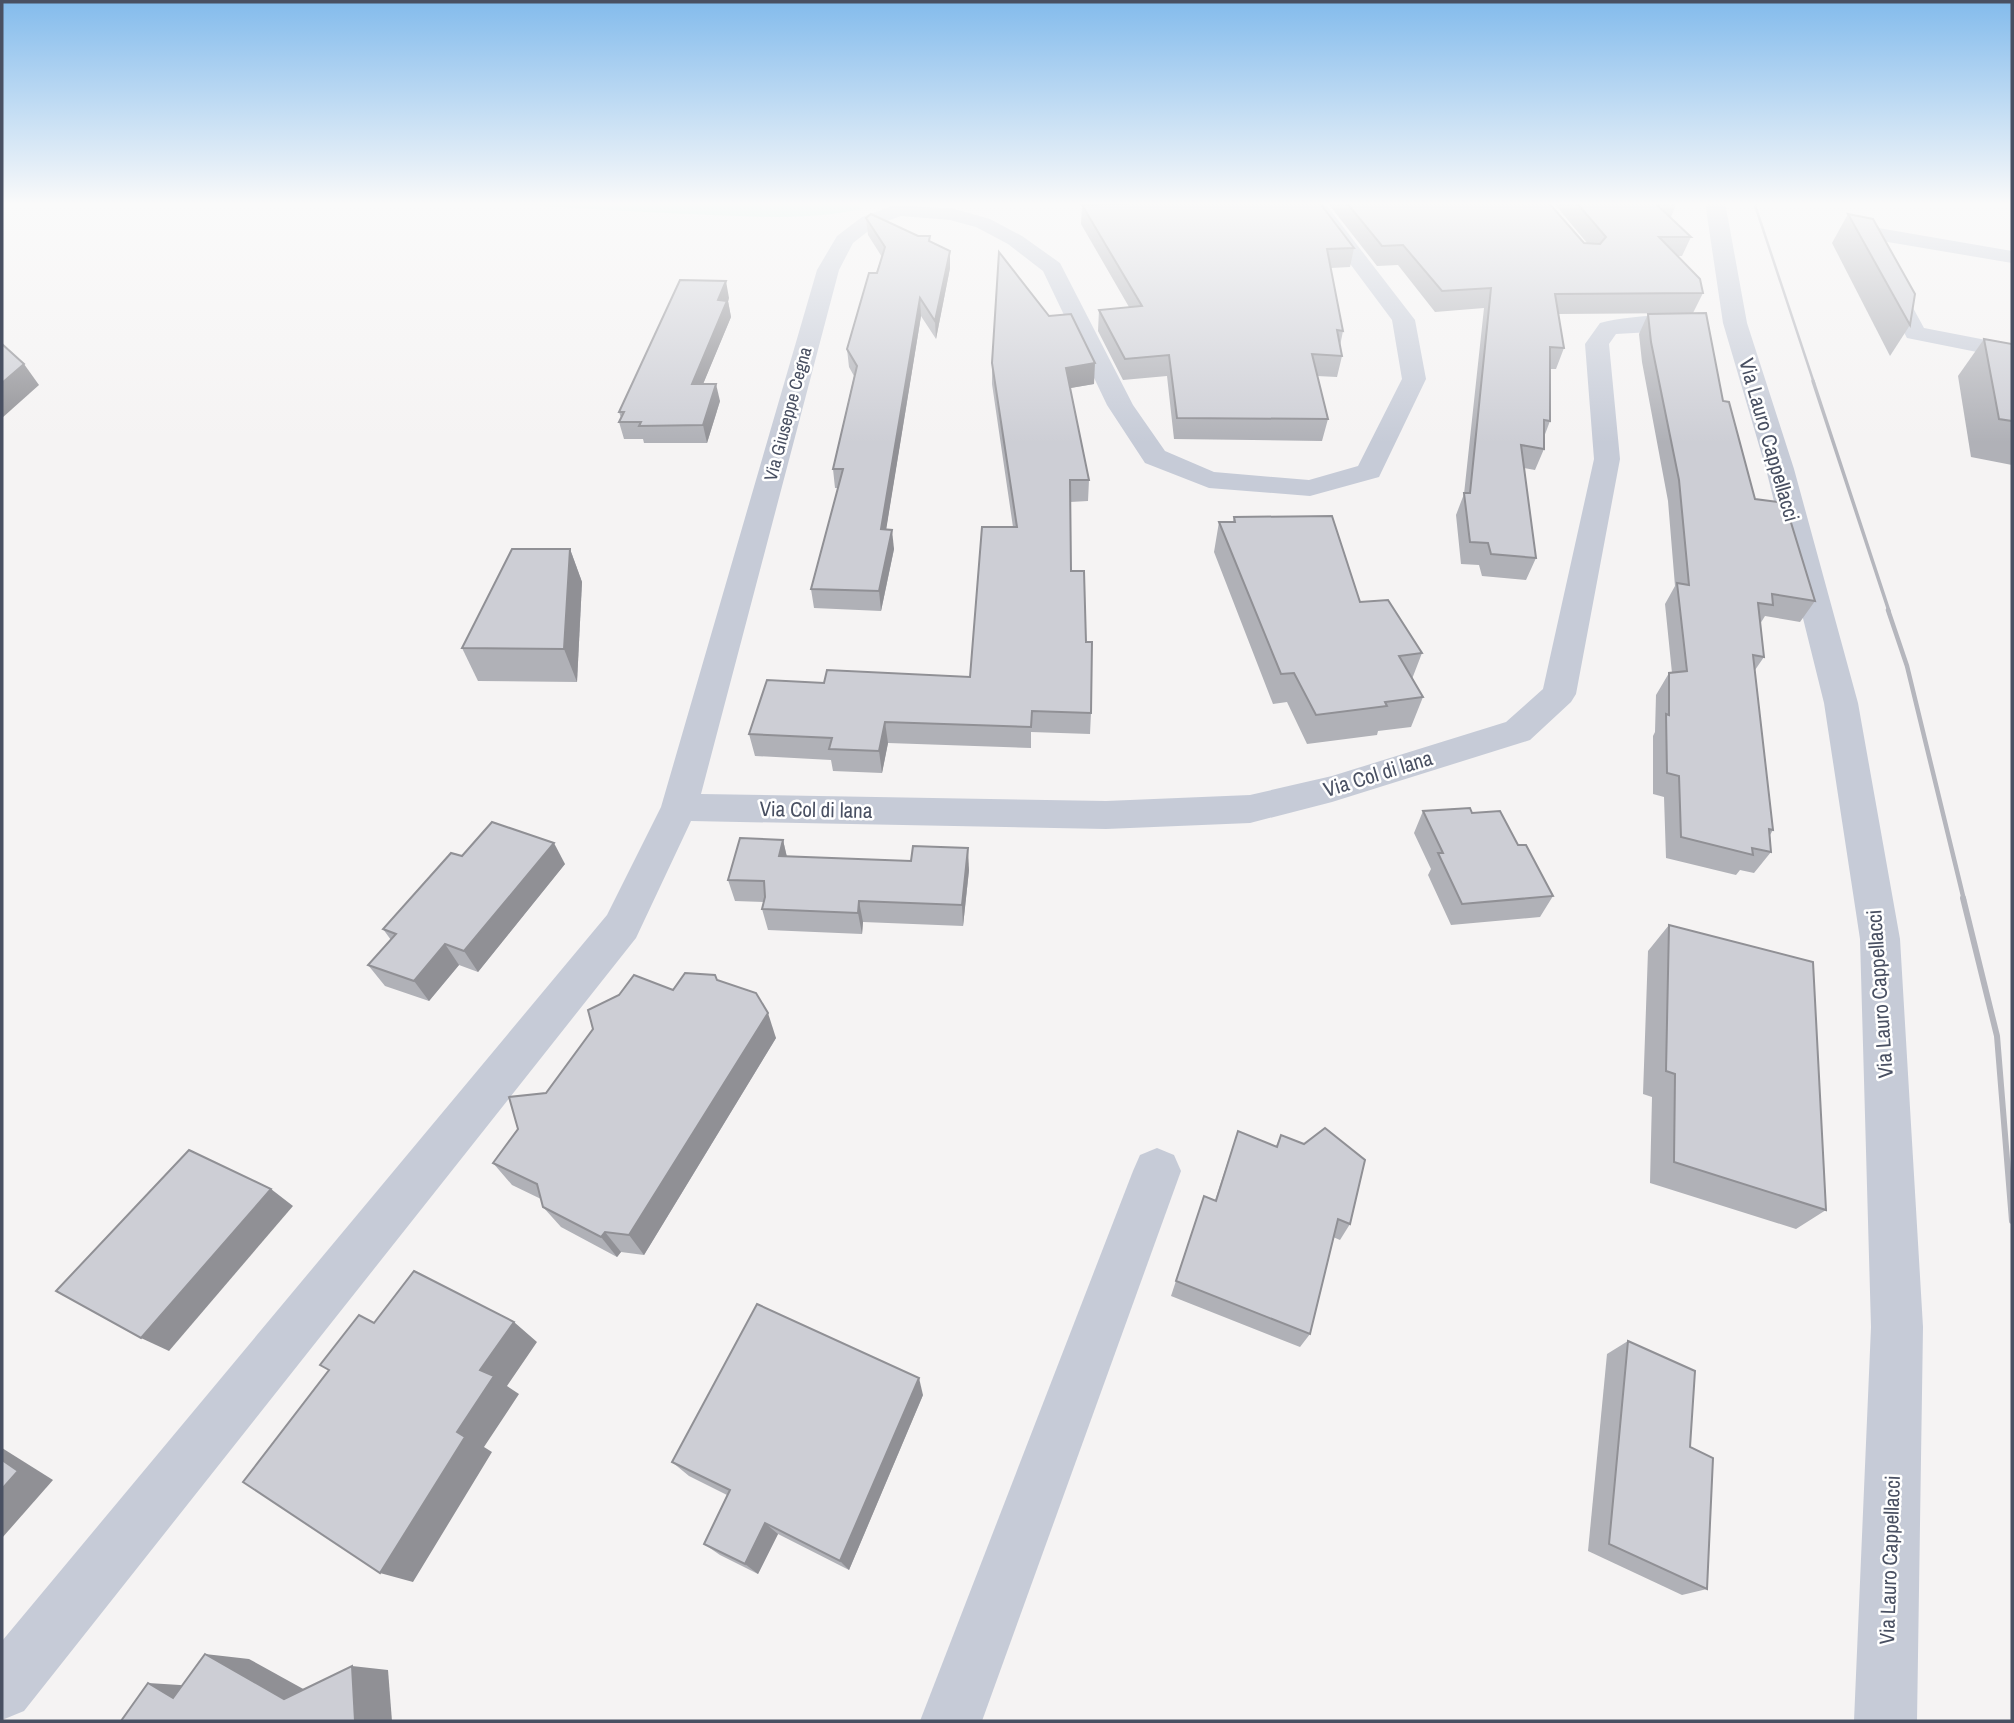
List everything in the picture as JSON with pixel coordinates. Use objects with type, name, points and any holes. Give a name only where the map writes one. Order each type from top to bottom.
[{"type":"street","name":"Via Giuseppe Cegna","points":[[2,1689],[622,926],[679,807],[825,282]]},
{"type":"street","name":"Via Giuseppe Cegna","points":[[1059,282],[1120,405],[1155,457],[1209,480],[1310,488],[1369,471],[1414,379],[1403,320],[1375,282]]},
{"type":"street","name":"Via Lauro Cappellacci","points":[[1728,282],[1735,323],[1780,469],[1841,703],[1880,939],[1897,1327],[1886,1721]]},
{"type":"street","points":[[1888,282],[1915,333],[2012,352]]},
{"type":"street","name":"Via Col di lana","points":[[679,807],[1106,816],[1250,809],[1332,789],[1518,731],[1559,694],[1607,459],[1597,345],[1608,328],[1643,324],[1735,323]]},
{"type":"street","points":[[951,1721],[1157,1171]]},
{"type":"building","points":[[679,282],[725,282],[718,300],[727,301],[692,384],[716,384],[703,425],[639,426],[641,422],[619,422],[624,412],[619,412]]},
{"type":"building","points":[[866,282],[943,282],[935,321],[920,298],[881,529],[892,530],[879,591],[811,589],[843,469],[833,469],[857,366],[847,349]]},
{"type":"building","points":[[997,282],[1023,282],[1049,316],[1071,314],[1095,363],[1066,368],[1089,480],[1070,480],[1071,571],[1084,571],[1086,642],[1092,642],[1091,713],[1032,711],[1031,727],[885,722],[879,751],[829,749],[832,738],[749,734],[767,680],[824,683],[827,670],[970,677],[982,527],[1017,527],[992,363]]},
{"type":"building","points":[[1128,282],[1334,282],[1343,331],[1337,330],[1342,356],[1312,354],[1328,419],[1177,418],[1169,355],[1125,359],[1099,310],[1142,306]]},
{"type":"building","points":[[1435,282],[1701,282],[1703,293],[1555,294],[1564,348],[1550,347],[1550,421],[1544,420],[1544,449],[1521,445],[1536,558],[1491,554],[1488,543],[1470,542],[1464,493],[1470,493],[1491,288],[1442,291]]},
{"type":"building","points":[[1886,282],[1909,282],[1915,294],[1910,325]]},
{"type":"building","points":[[1706,313],[1723,401],[1729,402],[1755,499],[1785,503],[1815,601],[1772,594],[1773,605],[1758,603],[1764,657],[1753,655],[1773,830],[1769,829],[1771,852],[1752,848],[1753,855],[1681,837],[1679,776],[1667,773],[1666,714],[1669,715],[1669,673],[1687,671],[1677,583],[1689,585],[1679,480],[1651,342],[1648,314]]},
{"type":"building","points":[[1984,339],[2012,344],[2012,421],[1999,419]]},
{"type":"building","points":[[2,344],[24,364],[2,383]]},
{"type":"building","points":[[1332,516],[1360,602],[1388,600],[1422,653],[1399,656],[1423,697],[1385,702],[1387,706],[1316,715],[1294,673],[1281,674],[1219,522],[1235,522],[1234,517]]},
{"type":"building","points":[[512,549],[570,549],[564,649],[462,648]]},
{"type":"building","points":[[1470,808],[1472,813],[1500,811],[1518,845],[1526,845],[1553,896],[1462,904],[1438,853],[1443,853],[1423,811]]},
{"type":"building","points":[[492,822],[554,843],[464,951],[445,944],[414,981],[368,965],[396,934],[383,929],[451,853],[462,856]]},
{"type":"building","points":[[740,838],[783,840],[779,856],[911,861],[913,846],[968,848],[962,905],[859,901],[858,913],[762,909],[765,897],[764,881],[728,880]]},
{"type":"building","points":[[1669,925],[1813,962],[1826,1210],[1674,1162],[1675,1074],[1666,1071]]},
{"type":"building","points":[[685,973],[715,975],[717,980],[756,993],[768,1013],[629,1235],[605,1232],[601,1237],[543,1207],[537,1184],[493,1163],[518,1129],[509,1097],[546,1093],[593,1029],[588,1010],[619,995],[634,975],[673,990]]},
{"type":"building","points":[[1325,1128],[1365,1160],[1350,1224],[1338,1219],[1310,1334],[1176,1281],[1204,1196],[1216,1201],[1238,1131],[1277,1147],[1281,1135],[1304,1144]]},
{"type":"building","points":[[189,1150],[271,1189],[141,1338],[56,1291]]},
{"type":"building","points":[[414,1271],[514,1322],[480,1370],[494,1376],[457,1432],[465,1437],[380,1573],[243,1482],[329,1370],[320,1365],[359,1315],[374,1323]]},
{"type":"building","points":[[757,1304],[919,1378],[840,1561],[765,1523],[745,1564],[704,1544],[730,1490],[672,1462]]},
{"type":"building","points":[[1628,1341],[1695,1371],[1690,1447],[1713,1458],[1707,1589],[1609,1544]]},
{"type":"building","points":[[2,1460],[18,1471],[2,1489]]},
{"type":"building","points":[[205,1654],[284,1699],[352,1666],[355,1721],[121,1721],[148,1683],[173,1698]]},
{"type":"railway","points":[[1781,282],[1814,383]]},
{"type":"railway","points":[[1813,381],[1889,611]]},
{"type":"railway","points":[[1888,610],[1907,666],[1964,900]]},
{"type":"railway","points":[[1963,898],[1997,1036],[2012,1221]]}]
